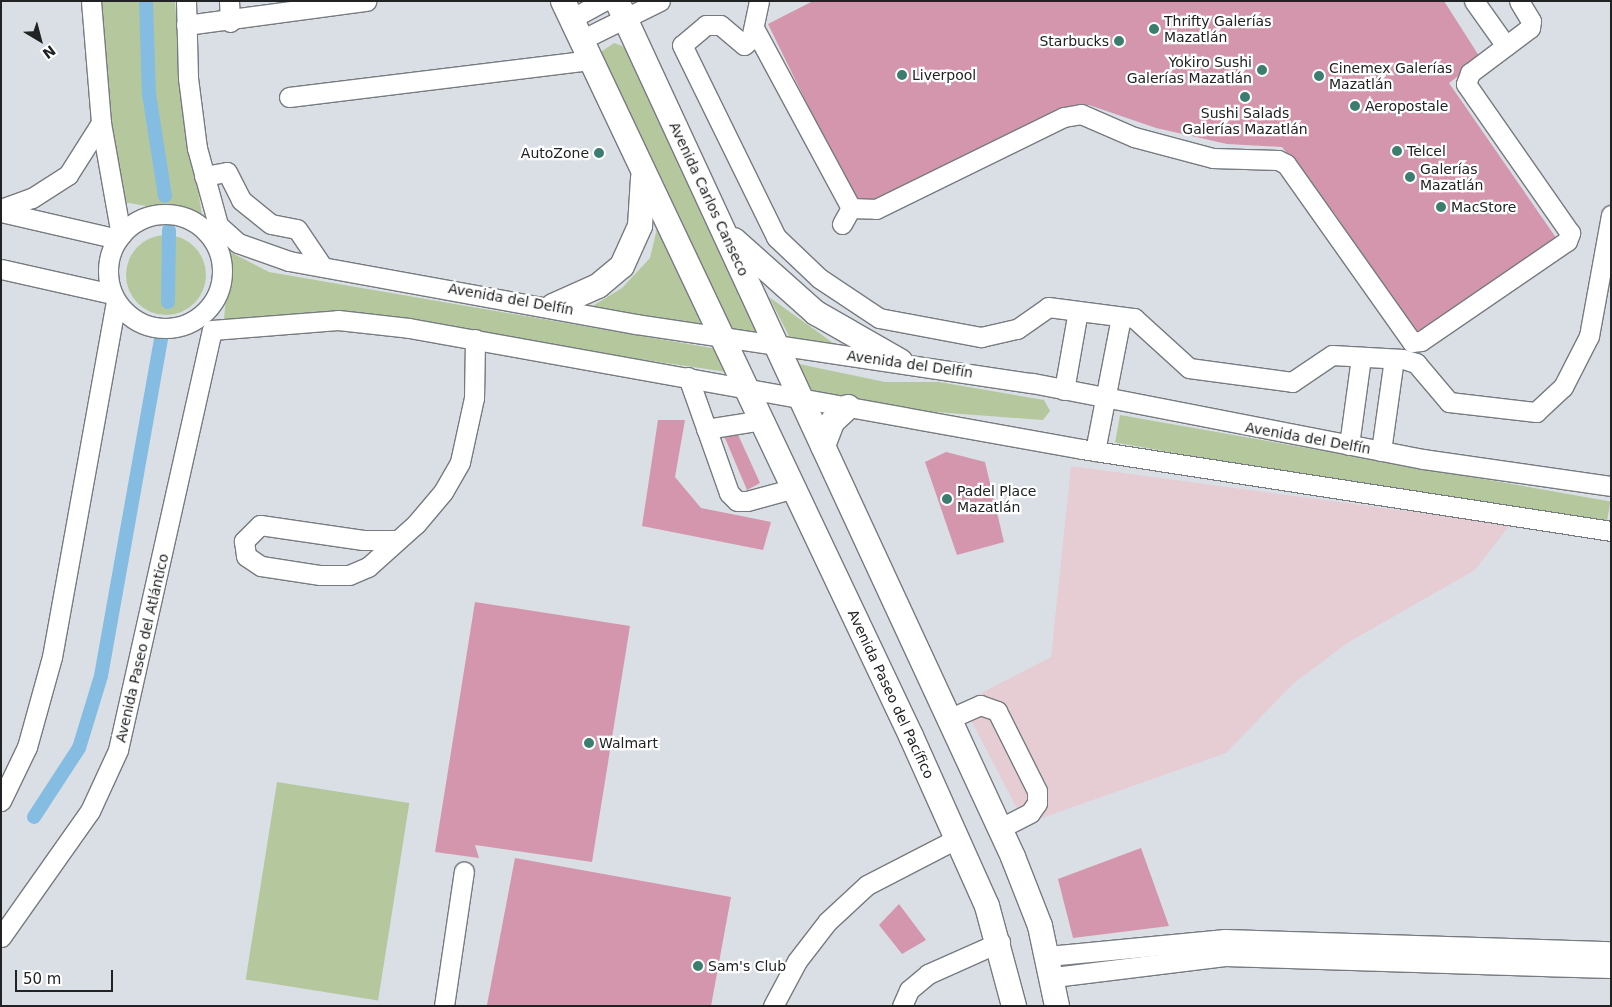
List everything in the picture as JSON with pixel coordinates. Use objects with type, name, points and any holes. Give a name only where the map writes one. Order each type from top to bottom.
[{"type":"main road","points":[[567,10],[749,389]]},
{"type":"main road","name":"Avenida Carlos Canseco","points":[[621,10],[727,234],[775,345],[800,397]]},
{"type":"main road","points":[[553,306],[598,286],[622,266],[640,226],[643,171]]},
{"type":"main road","points":[[727,234],[816,312],[900,361]]},
{"type":"main road","name":"Avenida Paseo del Pacífico","points":[[749,389],[956,839],[1000,942],[1014,1006]]},
{"type":"main road","points":[[800,397],[951,718],[1000,828],[1051,966],[1057,1006]]},
{"type":"main road","points":[[823,446],[832,422],[848,407]]},
{"type":"street","points":[[1,801],[27,747],[52,657],[114,298],[108,266],[119,237],[101,123],[91,1]]},
{"type":"street","points":[[186,1],[188,78],[204,176],[221,262],[222,277],[206,323]]},
{"type":"street","points":[[228,1],[230,22]]},
{"type":"street","points":[[186,25],[230,22],[366,1]]},
{"type":"street","points":[[567,10],[604,1]]},
{"type":"street","points":[[289,97],[586,50],[621,10],[660,1]]},
{"type":"street","points":[[759,1],[754,28],[744,45],[720,25],[706,25],[682,45],[760,210],[776,237],[819,278],[879,318],[981,337],[1017,329],[1048,306],[1143,322],[1189,368],[1292,382],[1332,355],[1394,358],[1416,363],[1449,402],[1536,412],[1563,386],[1589,336],[1611,215]]},
{"type":"street","points":[[1474,1],[1506,46]]},
{"type":"street","points":[[754,28],[847,216],[876,209],[1064,117],[1092,116],[1134,137],[1180,150],[1286,164],[1404,335],[1412,342],[1421,341],[1567,241],[1570,233],[1466,84],[1470,73],[1530,28],[1532,21],[1520,1]]},
{"type":"street","points":[[1,211],[32,198],[68,175],[101,123]]},
{"type":"street","points":[[204,176],[227,172],[240,200],[271,224],[297,229],[322,266]]},
{"type":"street","points":[[1,211],[119,237]]},
{"type":"street","points":[[119,237],[141,220],[165,214],[214,230]]},
{"type":"street","name":"Avenida del Delfín","points":[[214,230],[238,243],[289,261],[775,345],[900,361],[1064,390],[1349,446],[1611,486]]},
{"type":"street","points":[[1,268],[114,298],[146,325],[338,320],[475,339],[1095,451],[1611,531]]},
{"type":"street","points":[[1064,390],[1078,311]]},
{"type":"street","points":[[1095,451],[1121,317]]},
{"type":"street","name":"Avenida Paseo del Atlántico","points":[[4,930],[90,811],[118,750],[206,323]]},
{"type":"street","points":[[394,540],[363,540],[260,526],[244,541],[246,556],[261,566],[349,575],[368,567],[432,505],[460,462],[474,398],[475,339]]},
{"type":"street","points":[[1349,446],[1361,357]]},
{"type":"street","points":[[1381,451],[1394,358]]},
{"type":"street","points":[[688,377],[729,493],[737,501],[796,488]]},
{"type":"street","points":[[706,429],[764,420]]},
{"type":"street","points":[[951,718],[980,705],[997,711],[1037,791],[1037,803],[1030,813],[1000,828]]},
{"type":"street","points":[[773,1006],[797,961],[827,922],[867,885],[956,839]]},
{"type":"street","points":[[444,1006],[464,871]]},
{"type":"street","points":[[902,1006],[909,990],[928,974],[1000,942]]},
{"type":"street","points":[[1051,966],[1218,956],[1464,955],[1611,951]]},
{"type":"street","points":[[1464,955],[1611,968]]},
{"type":"shaded area","points":[[1071,466],[1510,525],[1475,570],[1349,642],[1294,683],[1226,753],[1025,824],[962,703],[1051,657]]},
{"type":"green space","points":[[100,1],[175,1],[180,69],[202,216],[118,201]]},
{"type":"green space","points":[[614,43],[625,47],[765,338],[733,334],[595,56]]},
{"type":"green space","points":[[659,220],[715,328],[586,310],[622,288],[650,258]]},
{"type":"green space","points":[[158,235],[174,235],[195,246],[206,267],[206,283],[195,304],[174,315],[158,315],[144,309],[132,297],[126,283],[126,267],[132,253],[144,241]]},
{"type":"green space","points":[[230,252],[269,272],[723,350],[734,373],[481,336],[232,323],[224,319]]},
{"type":"green space","points":[[769,297],[843,350],[793,344]]},
{"type":"green space","points":[[799,364],[885,382],[939,382],[1044,400],[1050,411],[1043,420],[922,411],[813,394]]},
{"type":"green space","points":[[1120,415],[1610,501],[1606,529],[1115,443]]},
{"type":"green space","points":[[277,782],[409,803],[378,1000],[246,980]]},
{"type":"building","name":"Galerías Mazatlán","points":[[813,1],[1444,1],[1481,59],[1449,83],[1559,242],[1417,339],[1335,214],[1282,147],[1227,144],[1156,128],[1089,105],[1050,114],[858,208],[768,24]]},
{"type":"building","points":[[658,420],[685,420],[675,477],[701,508],[771,522],[763,550],[642,526]]},
{"type":"building","points":[[735,428],[760,483],[747,490],[722,431]]},
{"type":"building","points":[[946,452],[985,462],[1004,542],[957,555],[925,462]]},
{"type":"building","points":[[475,602],[630,626],[592,862],[475,845],[479,858],[435,852]]},
{"type":"building","points":[[1141,848],[1169,926],[1073,938],[1058,879]]},
{"type":"building","points":[[515,858],[731,897],[711,1006],[487,1005]]},
{"type":"building","points":[[899,904],[926,940],[902,954],[879,925]]},
{"type":"waterway","points":[[146,1],[149,94],[165,196]]},
{"type":"waterway","points":[[168,302],[169,230]]},
{"type":"waterway","points":[[34,817],[79,748],[101,676],[162,335]]},
{"type":"place","name":"Thrifty Galerías Mazatlán","points":[[1154,29]]},
{"type":"place","name":"Starbucks","points":[[1119,41]]},
{"type":"place","name":"Yokiro Sushi Galerías Mazatlán","points":[[1262,70]]},
{"type":"place","name":"Liverpool","points":[[902,75]]},
{"type":"place","name":"Cinemex Galerías Mazatlán","points":[[1319,76]]},
{"type":"place","name":"Sushi Salads Galerías Mazatlán","points":[[1245,97]]},
{"type":"place","name":"Aeropostale","points":[[1355,106]]},
{"type":"place","name":"Telcel","points":[[1397,151]]},
{"type":"place","name":"AutoZone","points":[[599,153]]},
{"type":"place","name":"Galerías Mazatlán","points":[[1410,177]]},
{"type":"place","name":"MacStore","points":[[1441,207]]},
{"type":"place","name":"Padel Place Mazatlán","points":[[947,499]]},
{"type":"place","name":"Walmart","points":[[589,743]]},
{"type":"place","name":"Sam's Club","points":[[698,966]]}]
